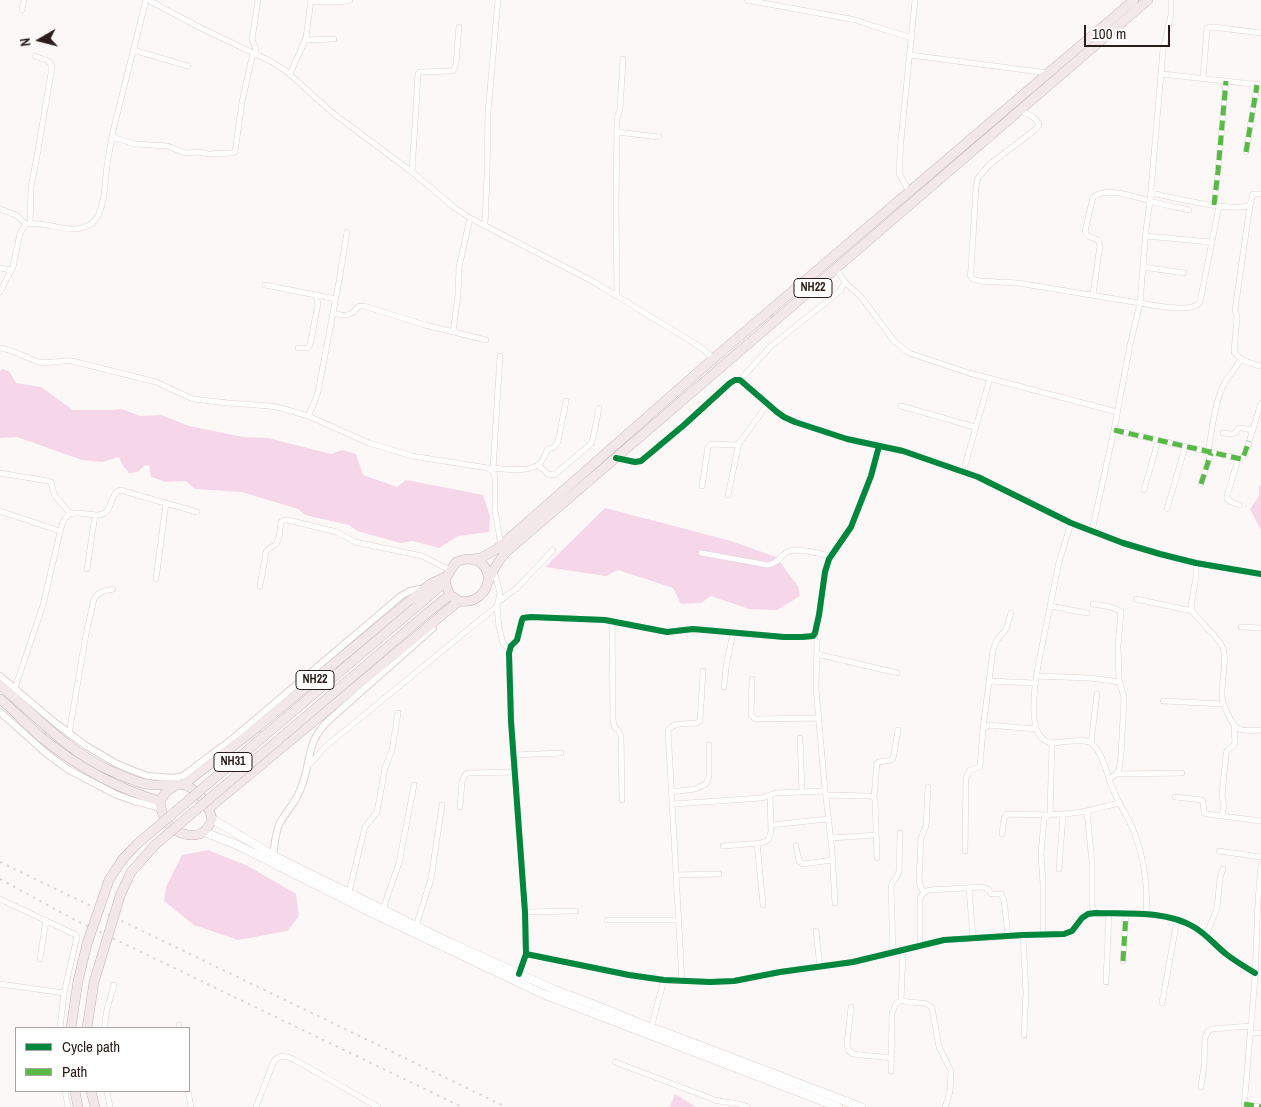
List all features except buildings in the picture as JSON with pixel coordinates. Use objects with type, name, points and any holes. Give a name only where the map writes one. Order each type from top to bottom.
[{"type":"highway","name":"NH22","points":[[160,804],[169,789],[180,785],[256,729],[425,588],[436,580],[447,576],[456,562],[480,558],[501,546],[713,359],[1134,0]]},
{"type":"highway","name":"NH22","points":[[208,809],[450,608],[459,601],[476,598],[485,591],[494,568],[505,553],[1148,0]]},
{"type":"highway","points":[[472,559],[485,568],[488,583]]},
{"type":"highway","points":[[447,576],[450,595],[459,601]]},
{"type":"highway","name":"NH31","points":[[72,1027],[73,1007],[87,944],[109,880],[122,860],[132,849],[416,607],[447,576]]},
{"type":"highway","name":"NH31","points":[[87,1027],[94,982],[120,896],[131,872],[155,845],[450,595]]},
{"type":"highway","points":[[0,685],[55,734],[95,763],[110,770],[146,780],[154,785],[180,785],[191,788],[207,804],[212,820],[205,832],[191,835],[175,830],[169,826],[162,815],[160,804],[86,770],[41,737],[0,699]]},
{"type":"highway","points":[[75,1092],[78,1107]]},
{"type":"highway","points":[[91,1092],[95,1107]]},
{"type":"main road","points":[[212,820],[273,855],[383,909],[543,994],[838,1107]]},
{"type":"main road","points":[[205,832],[242,847],[337,896],[467,954],[651,1028],[861,1107]]},
{"type":"street","points":[[22,10],[24,0]]},
{"type":"street","points":[[0,292],[2,283],[11,270],[20,233],[28,224],[36,222],[63,229],[75,229],[90,225],[96,219],[102,206],[112,137],[132,50],[147,0],[199,28],[272,62],[290,74],[334,114],[470,218],[594,282],[702,348],[713,359]]},
{"type":"street","points":[[112,137],[135,144],[168,146],[186,153],[235,152],[242,102],[256,49],[252,40],[258,0]]},
{"type":"street","points":[[290,74],[305,40],[311,1],[341,2],[350,0]]},
{"type":"street","points":[[485,225],[488,112],[498,0]]},
{"type":"street","points":[[747,0],[856,20],[912,38]]},
{"type":"street","points":[[910,192],[900,173],[901,140],[916,0]]},
{"type":"street","points":[[1092,531],[1140,303],[1163,50],[1171,15],[1171,0]]},
{"type":"street","points":[[412,172],[418,74],[420,72],[453,72],[456,64],[459,27]]},
{"type":"street","points":[[1203,78],[1207,28],[1213,27],[1261,33]]},
{"type":"street","points":[[305,40],[334,39]]},
{"type":"street","points":[[132,50],[188,66]]},
{"type":"street","points":[[910,55],[1049,73]]},
{"type":"street","points":[[28,224],[31,187],[38,156],[52,67],[52,64],[48,61],[35,56]]},
{"type":"street","points":[[617,296],[617,119],[620,109],[623,59]]},
{"type":"street","points":[[1162,74],[1259,85],[1246,152]]},
{"type":"street","points":[[1020,110],[1035,118],[1039,125],[989,165],[978,178],[970,275],[973,279],[979,281],[1018,282],[1175,308],[1191,307],[1199,305],[1202,296],[1211,242],[1216,205],[1226,81]]},
{"type":"street","points":[[617,132],[659,137]]},
{"type":"street","points":[[1151,192],[1216,205],[1240,208],[1250,205]]},
{"type":"street","points":[[1093,294],[1100,246],[1098,240],[1089,237],[1085,231],[1092,198],[1100,194],[1119,193],[1189,210]]},
{"type":"street","points":[[1261,194],[1253,194],[1250,205],[1235,310],[1238,317],[1234,352],[1241,359],[1261,366]]},
{"type":"street","points":[[0,209],[16,215],[28,224]]},
{"type":"street","points":[[453,332],[458,295],[459,267],[470,218]]},
{"type":"street","points":[[308,416],[318,392],[347,232]]},
{"type":"street","points":[[1146,236],[1211,242]]},
{"type":"street","points":[[1144,267],[1184,273]]},
{"type":"street","points":[[0,268],[11,270]]},
{"type":"street","points":[[836,269],[845,282],[862,298],[894,341],[908,353],[990,378],[1117,412]]},
{"type":"street","points":[[616,458],[630,462],[641,461],[684,426],[730,384],[735,380],[740,380],[771,346],[840,292],[845,282]]},
{"type":"street","points":[[265,286],[336,299]]},
{"type":"street","points":[[298,348],[307,348],[310,345],[318,304],[316,295]]},
{"type":"street","points":[[333,312],[348,315],[360,305],[425,325],[486,340]]},
{"type":"street","points":[[0,348],[41,362],[72,361],[156,382],[193,399],[281,408],[308,416],[368,443],[412,456],[479,466],[493,470],[528,469],[538,466],[548,449],[554,447],[558,442],[566,401]]},
{"type":"street","points":[[500,356],[493,470],[495,518],[501,546]]},
{"type":"street","points":[[1201,484],[1210,453],[1214,418],[1222,389],[1241,359]]},
{"type":"street","points":[[965,465],[990,378]]},
{"type":"street","points":[[740,380],[784,417],[795,422],[847,439],[903,451],[978,477],[1070,523],[1142,548],[1196,563],[1261,574]]},
{"type":"street","points":[[1114,430],[1241,460],[1244,458],[1261,403]]},
{"type":"street","points":[[728,494],[739,443],[768,404]]},
{"type":"street","points":[[900,406],[975,427]]},
{"type":"street","points":[[538,466],[548,474],[554,475],[591,444],[599,408]]},
{"type":"street","points":[[1223,433],[1232,434],[1239,428],[1252,430]]},
{"type":"street","points":[[1144,490],[1158,441]]},
{"type":"street","points":[[702,486],[708,447],[711,444],[736,445],[739,443]]},
{"type":"street","points":[[835,903],[833,860],[816,679],[817,643],[814,636],[827,566],[831,556],[851,527],[871,476],[880,446]]},
{"type":"street","points":[[1167,509],[1185,447]]},
{"type":"street","points":[[1238,459],[1227,496],[1229,501],[1240,505]]},
{"type":"street","points":[[0,473],[50,482],[56,498],[70,513],[105,513],[115,493],[120,490],[198,512]]},
{"type":"street","points":[[156,579],[166,503]]},
{"type":"street","points":[[0,511],[60,531]]},
{"type":"street","points":[[15,688],[43,605],[63,520],[70,513]]},
{"type":"street","points":[[87,569],[95,514]]},
{"type":"street","points":[[260,586],[266,552],[278,540],[281,522],[284,520],[337,532],[355,542],[422,556],[447,576]]},
{"type":"street","points":[[1070,523],[1059,562],[1036,676],[1034,701],[1036,729],[1046,742],[1083,741],[1091,743],[1102,757],[1114,792],[1134,832],[1146,879],[1146,914]]},
{"type":"street","points":[[306,768],[325,747],[517,588],[553,550]]},
{"type":"street","points":[[701,553],[768,565],[772,565],[792,550],[831,556]]},
{"type":"street","points":[[1196,563],[1192,611],[1222,645],[1224,658],[1223,704],[1238,730],[1261,730]]},
{"type":"street","points":[[494,568],[500,592],[497,604],[499,627],[503,643],[509,649]]},
{"type":"street","points":[[0,675],[69,734],[115,763],[146,780],[183,776],[231,740],[401,596],[410,591],[425,588]]},
{"type":"street","points":[[69,734],[94,598],[100,592],[113,589]]},
{"type":"street","points":[[1136,599],[1192,611]]},
{"type":"street","points":[[1093,604],[1115,608],[1122,612],[1118,646],[1118,671],[1124,698],[1120,770],[1109,779]]},
{"type":"street","points":[[1050,606],[1087,613]]},
{"type":"street","points":[[273,855],[280,824],[298,797],[303,785],[313,740],[322,727],[438,624],[448,614],[450,608]]},
{"type":"street","points":[[965,851],[966,777],[970,770],[980,767],[983,729],[995,644],[1006,630],[1011,613]]},
{"type":"street","points":[[519,974],[526,954],[525,912],[511,721],[509,649],[517,640],[522,620],[527,617],[592,619],[667,632],[693,629],[802,638],[814,636]]},
{"type":"street","points":[[612,622],[613,720],[614,728],[620,731],[621,736],[622,800]]},
{"type":"street","points":[[1241,627],[1261,628]]},
{"type":"street","points":[[724,687],[733,633]]},
{"type":"street","points":[[817,654],[897,673]]},
{"type":"street","points":[[682,981],[668,730],[673,726],[700,722],[703,672]]},
{"type":"street","points":[[1036,676],[1090,678],[1120,682]]},
{"type":"street","points":[[752,678],[751,714],[755,719],[819,718]]},
{"type":"street","points":[[989,681],[1035,683]]},
{"type":"street","points":[[1091,743],[1096,694]]},
{"type":"street","points":[[1163,701],[1223,704]]},
{"type":"street","points":[[0,712],[47,754],[69,770],[115,794],[134,801],[160,804]]},
{"type":"street","points":[[349,892],[365,827],[377,812],[385,768],[392,750],[398,714]]},
{"type":"street","points":[[983,729],[989,725],[1036,729]]},
{"type":"street","points":[[1222,816],[1226,754],[1235,744],[1234,726]]},
{"type":"street","points":[[877,858],[874,798],[877,763],[892,760],[898,730]]},
{"type":"street","points":[[800,738],[802,792]]},
{"type":"street","points":[[1043,934],[1041,854],[1044,819],[1049,815],[1052,743]]},
{"type":"street","points":[[672,792],[695,789],[706,784],[709,777],[709,746]]},
{"type":"street","points":[[514,755],[561,753]]},
{"type":"street","points":[[460,807],[462,782],[468,773],[515,772]]},
{"type":"street","points":[[1116,774],[1182,774]]},
{"type":"street","points":[[383,909],[399,863],[414,785]]},
{"type":"street","points":[[924,892],[919,880],[921,838],[926,826],[928,786]]},
{"type":"street","points":[[673,804],[762,798],[775,793],[802,792],[869,796],[874,798]]},
{"type":"street","points":[[723,846],[766,842],[768,840],[771,832],[770,795]]},
{"type":"street","points":[[1175,797],[1202,800],[1204,812],[1207,814],[1261,821]]},
{"type":"street","points":[[1002,834],[1004,818],[1007,814],[1063,815],[1120,803]]},
{"type":"street","points":[[416,926],[431,880],[442,805]]},
{"type":"street","points":[[1087,810],[1092,863],[1092,905],[1095,913]]},
{"type":"street","points":[[1059,869],[1063,815]]},
{"type":"street","points":[[771,826],[828,819]]},
{"type":"street","points":[[893,953],[891,887],[899,871],[900,833]]},
{"type":"street","points":[[830,838],[876,835]]},
{"type":"street","points":[[756,843],[763,905]]},
{"type":"street","points":[[796,846],[799,861],[803,864],[833,860]]},
{"type":"street","points":[[1219,851],[1261,857]]},
{"type":"street","points":[[1261,864],[1254,991],[1244,1105],[1261,1107]]},
{"type":"street","points":[[1206,936],[1217,908],[1222,869]]},
{"type":"street","points":[[676,875],[719,874]]},
{"type":"street","points":[[920,946],[920,899],[921,895],[929,890],[986,887],[991,894],[1003,896],[1008,936]]},
{"type":"street","points":[[969,888],[973,938]]},
{"type":"street","points":[[0,899],[76,935],[77,938],[64,993],[60,1027]]},
{"type":"street","points":[[525,912],[576,911]]},
{"type":"street","points":[[526,954],[664,980],[734,981],[780,972],[853,962],[944,940],[1064,934],[1072,930],[1088,914],[1146,914],[1165,916],[1194,927],[1261,980]]},
{"type":"street","points":[[1106,982],[1109,914]]},
{"type":"street","points":[[1123,961],[1126,914]]},
{"type":"street","points":[[40,959],[46,920]]},
{"type":"street","points":[[607,920],[679,920]]},
{"type":"street","points":[[1162,1003],[1177,920]]},
{"type":"street","points":[[816,931],[820,967]]},
{"type":"street","points":[[1024,935],[1026,993],[1024,1035]]},
{"type":"street","points":[[891,1071],[892,1013],[896,1004],[901,1000],[903,950]]},
{"type":"street","points":[[651,1028],[664,980]]},
{"type":"street","points":[[0,984],[64,993]]},
{"type":"street","points":[[104,1027],[114,985]]},
{"type":"street","points":[[901,1000],[907,1003],[930,1005],[932,1008],[938,1047],[951,1071],[950,1092],[946,1107]]},
{"type":"street","points":[[851,1007],[847,1044],[849,1051],[853,1054],[891,1058]]},
{"type":"street","points":[[1201,1087],[1204,1066],[1204,1043],[1208,1031],[1212,1029],[1250,1026]]},
{"type":"street","points":[[1250,1033],[1261,1033]]},
{"type":"street","points":[[256,1107],[274,1061],[285,1056],[378,1107]]},
{"type":"street","points":[[615,1062],[715,1100],[748,1107]]},
{"type":"street","points":[[65,1092],[68,1107]]},
{"type":"street","points":[[107,1092],[110,1107]]},
{"type":"street","points":[[188,1092],[191,1107]]},
{"type":"shaded area","points":[[2,369],[9,371],[16,383],[41,387],[73,410],[122,409],[140,416],[161,415],[189,426],[243,437],[268,438],[331,454],[342,450],[356,454],[363,475],[397,487],[406,480],[483,495],[490,516],[489,532],[458,536],[439,548],[413,541],[400,543],[357,531],[349,525],[305,515],[298,509],[242,492],[195,489],[186,481],[166,482],[151,477],[149,465],[144,466],[138,472],[129,473],[119,457],[102,462],[82,460],[17,437],[0,438],[0,371]]},
{"type":"shaded area","points":[[1261,484],[1261,530],[1250,509],[1259,496]]},
{"type":"shaded area","points":[[605,508],[731,541],[776,557],[798,586],[800,596],[777,610],[749,609],[711,596],[701,603],[681,604],[673,588],[618,570],[606,576],[545,567]]},
{"type":"shaded area","points":[[208,850],[248,866],[296,894],[299,916],[287,931],[238,940],[194,925],[164,901],[166,887],[182,855]]},
{"type":"shaded area","points":[[675,1094],[696,1107],[670,1107]]},
{"type":"railway","points":[[0,862],[506,1107]]},
{"type":"railway","points":[[0,879],[73,919],[462,1107]]},
{"type":"marked path","points":[[1214,205],[1226,81]]},
{"type":"marked path","points":[[1246,152],[1257,85]]},
{"type":"marked path","points":[[1114,430],[1241,459],[1249,441]]},
{"type":"marked path","points":[[1201,484],[1211,453]]},
{"type":"marked path","points":[[1123,961],[1126,914]]},
{"type":"marked path","points":[[1244,1104],[1261,1107]]},
{"type":"cycle path","points":[[616,458],[635,462],[641,461],[730,383],[740,380],[777,412],[795,422],[847,439],[903,451],[978,477],[1071,523],[1123,543],[1196,563],[1261,574]]},
{"type":"cycle path","points":[[519,974],[526,954],[525,912],[511,721],[509,653],[511,646],[517,640],[523,618],[605,620],[667,632],[693,629],[784,637],[813,636],[819,615],[825,572],[829,559],[851,527],[871,476],[879,446]]},
{"type":"cycle path","points":[[526,954],[629,975],[664,980],[734,981],[780,972],[853,962],[944,940],[1064,934],[1072,931],[1082,918],[1088,914],[1133,913],[1158,915],[1194,927],[1229,957],[1255,973]]}]
